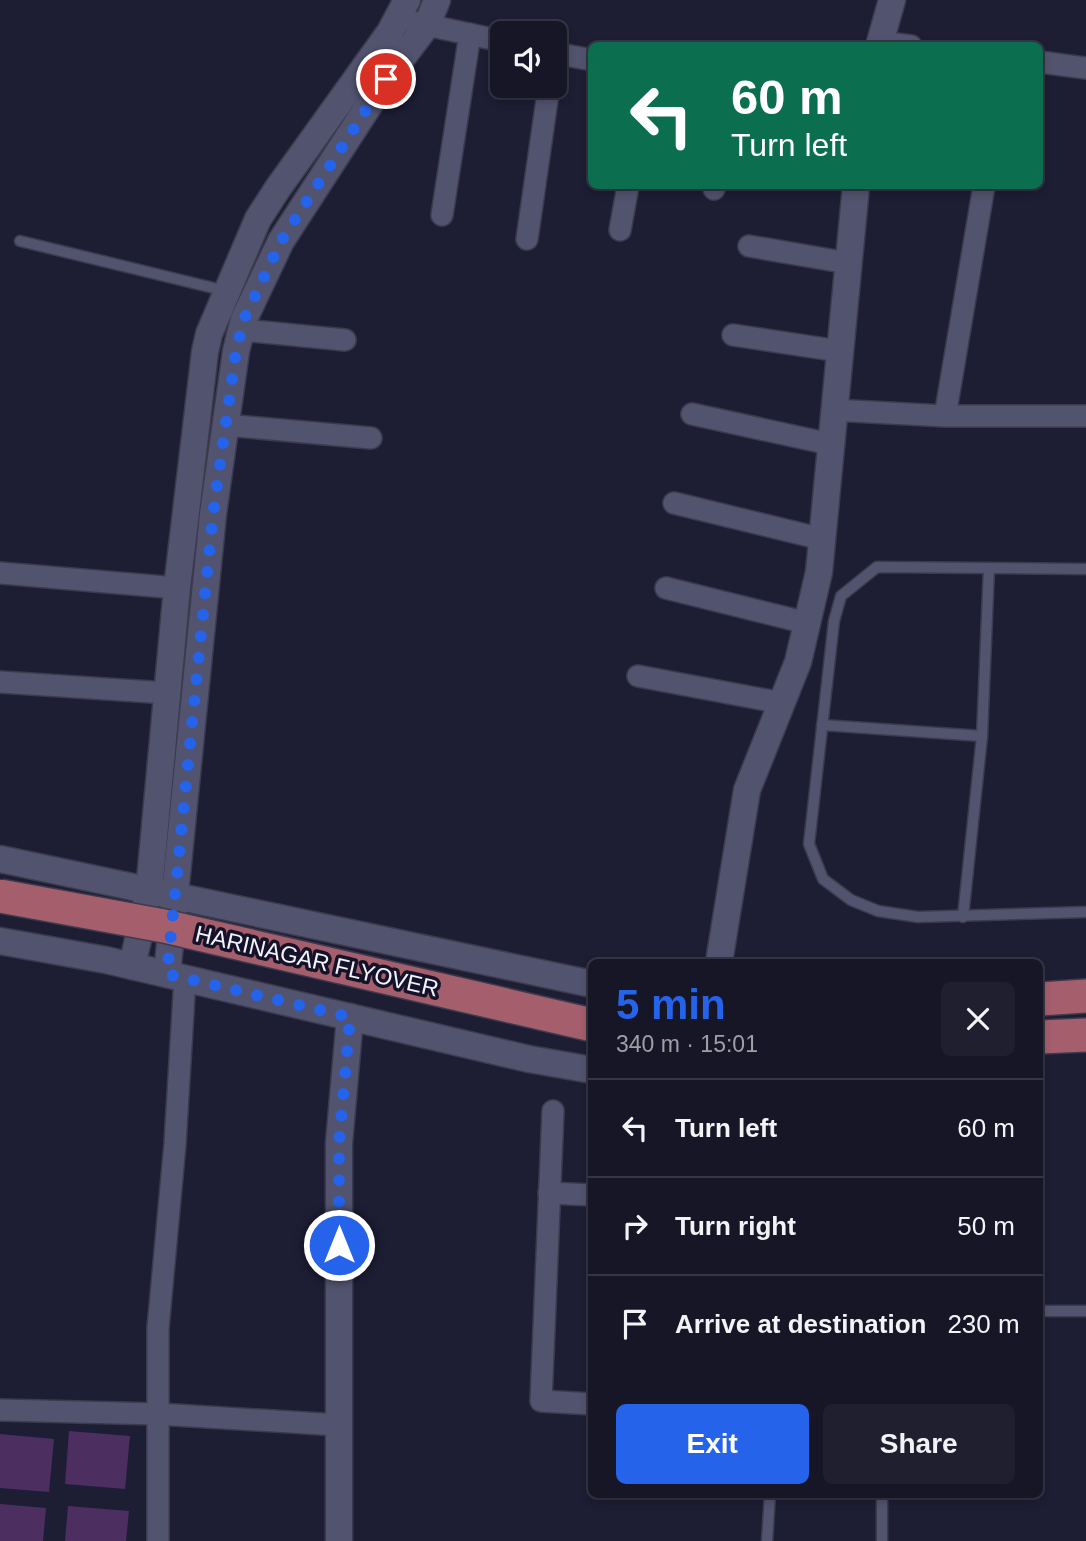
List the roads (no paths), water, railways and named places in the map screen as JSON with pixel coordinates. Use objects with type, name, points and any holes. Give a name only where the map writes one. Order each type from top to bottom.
[{"type":"main road","name":"HARINAGAR FLYOVER","points":[[0,896],[164,926],[588,1024]]},
{"type":"main road","points":[[1043,999],[1086,996]]},
{"type":"main road","points":[[1043,1037],[1086,1035]]},
{"type":"street","points":[[158,1541],[158,1328],[175,1144],[176,897],[213,514],[236,351],[242,330],[281,241],[386,79],[427,25],[437,0]]},
{"type":"street","points":[[880,42],[892,0]]},
{"type":"street","points":[[132,966],[149,891],[177,588],[205,352],[215,315],[267,204],[402,9],[427,25],[490,38]]},
{"type":"street","points":[[442,215],[470,34]]},
{"type":"street","points":[[567,55],[588,59]]},
{"type":"street","points":[[1043,62],[1086,68]]},
{"type":"street","points":[[527,239],[547,98]]},
{"type":"street","points":[[620,230],[627,189]]},
{"type":"street","points":[[719,959],[747,790],[799,662],[819,572],[856,189]]},
{"type":"street","points":[[946,416],[984,189]]},
{"type":"street","points":[[748,246],[848,263]]},
{"type":"street","points":[[242,330],[345,340]]},
{"type":"street","points":[[733,335],[839,351]]},
{"type":"street","points":[[833,410],[946,416],[1086,416]]},
{"type":"street","points":[[692,414],[830,444]]},
{"type":"street","points":[[225,425],[371,438]]},
{"type":"street","points":[[674,503],[822,539]]},
{"type":"street","points":[[0,573],[177,588]]},
{"type":"street","points":[[666,588],[807,623]]},
{"type":"street","points":[[638,676],[782,703]]},
{"type":"street","points":[[0,682],[167,693]]},
{"type":"street","points":[[0,859],[588,983]]},
{"type":"street","points":[[0,941],[132,966],[558,1065],[588,1069]]},
{"type":"street","points":[[339,1541],[339,1143],[350,1017]]},
{"type":"street","points":[[553,1111],[541,1401],[588,1404]]},
{"type":"street","points":[[549,1193],[588,1195]]},
{"type":"street","points":[[0,1410],[158,1414],[339,1425]]},
{"type":"lane","points":[[20,240],[226,291]]},
{"type":"lane","points":[[1086,569],[877,567],[841,596],[834,621],[809,844],[823,879],[851,900],[878,911],[918,918],[1086,912]]},
{"type":"lane","points":[[963,917],[982,736],[989,568]]},
{"type":"lane","points":[[822,726],[982,736]]},
{"type":"lane","points":[[1043,1311],[1086,1311]]},
{"type":"lane","points":[[767,1541],[770,1498]]},
{"type":"lane","points":[[882,1498],[882,1541]]}]
